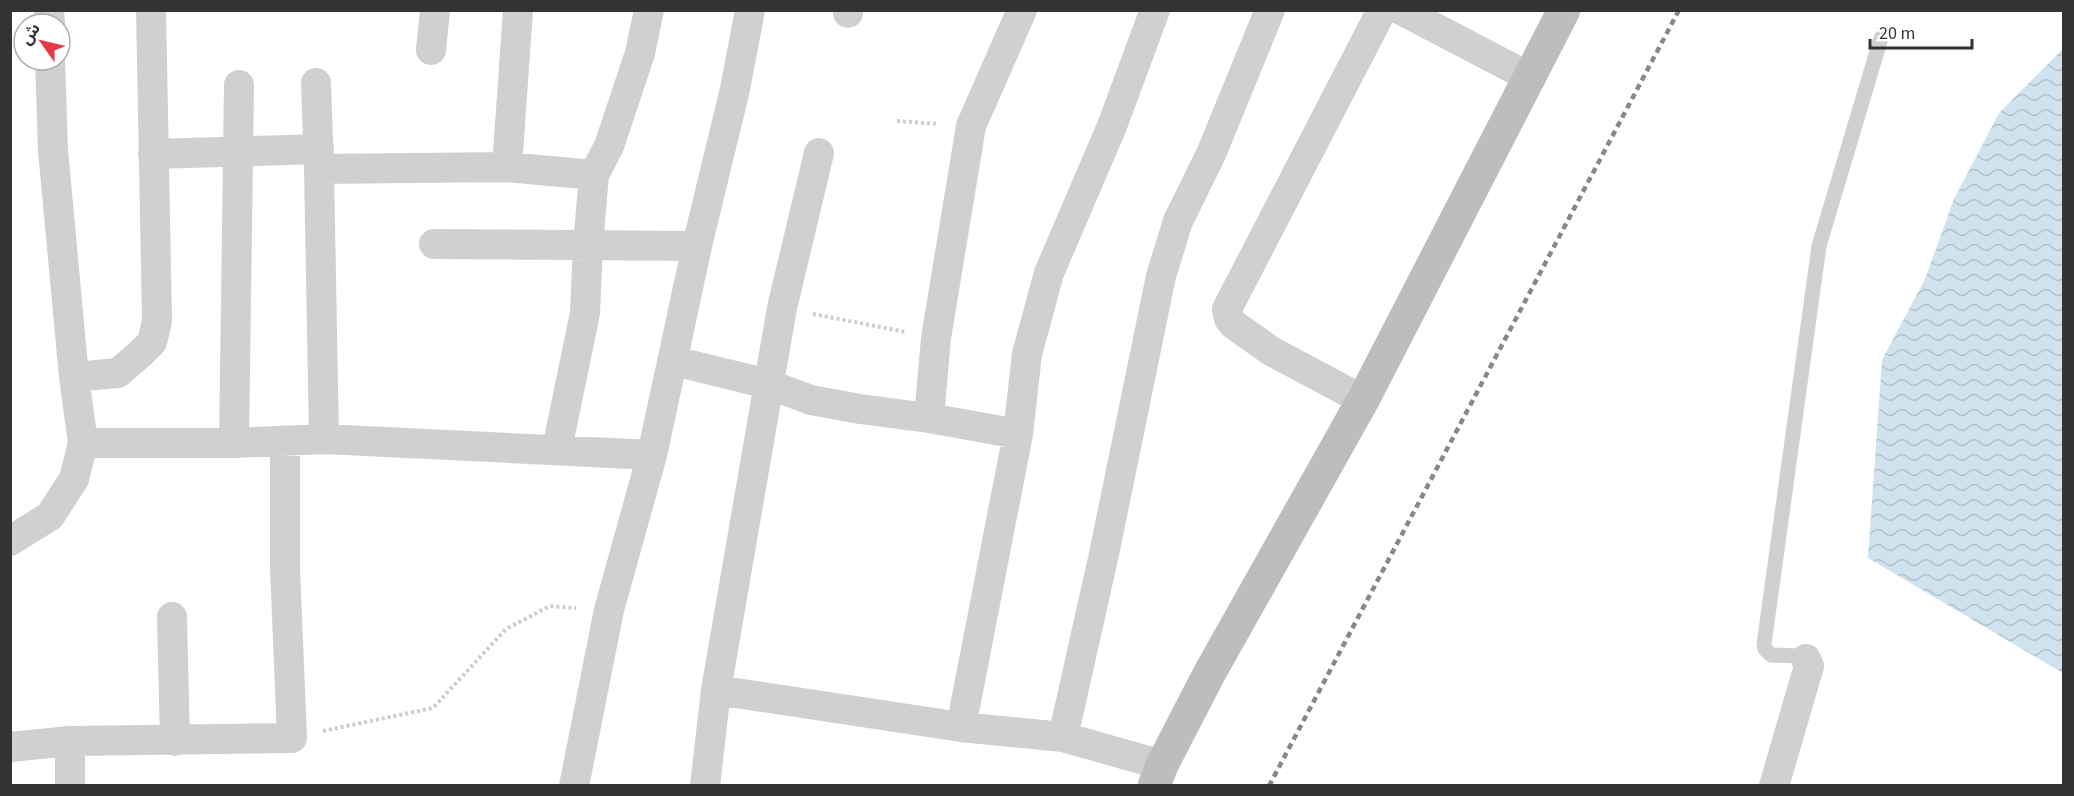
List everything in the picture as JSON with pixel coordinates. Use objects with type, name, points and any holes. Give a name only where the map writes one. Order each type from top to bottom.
[{"type":"main road","points":[[1158,775],[1209,674],[1363,400],[1531,78],[1564,10]]},
{"type":"street","points":[[74,377],[118,373],[152,342],[157,321],[151,10]]},
{"type":"street","points":[[431,50],[435,10]]},
{"type":"street","points":[[507,167],[518,10]]},
{"type":"street","points":[[557,449],[585,313],[594,175],[613,136],[640,53],[648,10]]},
{"type":"street","points":[[574,786],[609,610],[652,456],[697,246],[735,89],[750,10]]},
{"type":"street","points":[[929,418],[936,338],[971,126],[1022,10]]},
{"type":"street","points":[[961,727],[1018,434],[1027,354],[1049,273],[1112,126],[1155,10]]},
{"type":"street","points":[[1063,737],[1104,554],[1161,276],[1178,221],[1211,154],[1270,10]]},
{"type":"street","points":[[1363,400],[1271,351],[1233,324],[1229,319],[1227,309],[1382,10]]},
{"type":"street","points":[[1401,10],[1531,78]]},
{"type":"street","points":[[11,533],[50,516],[74,479],[83,443],[74,377],[53,150],[50,72]]},
{"type":"street","points":[[316,83],[324,439]]},
{"type":"street","points":[[234,443],[239,86]]},
{"type":"street","points":[[153,154],[239,151],[319,159],[507,167],[594,175]]},
{"type":"street","points":[[705,786],[716,690],[768,384],[782,308],[819,153]]},
{"type":"street","points":[[434,244],[697,246]]},
{"type":"street","points":[[674,360],[768,384],[811,400],[1018,434]]},
{"type":"street","points":[[83,443],[234,443],[324,439],[519,450],[557,449],[652,456]]},
{"type":"street","points":[[10,747],[69,741],[292,738],[285,568],[285,441]]},
{"type":"street","points":[[172,617],[175,741]]},
{"type":"street","points":[[1774,786],[1809,666],[1806,659]]},
{"type":"street","points":[[716,690],[961,727],[1063,737],[1158,775]]},
{"type":"street","points":[[69,741],[70,786]]},
{"type":"lane","points":[[1806,659],[1799,656],[1771,655],[1765,649],[1764,644],[1819,246],[1881,38]]},
{"type":"path","points":[[897,121],[971,126]]},
{"type":"path","points":[[782,308],[936,338]]},
{"type":"path","points":[[292,738],[434,708],[506,629],[550,606],[609,610]]},
{"type":"water","points":[[2063,49],[2063,673],[1868,558],[1882,360],[1925,279],[1954,199],[1999,113]]},
{"type":"railway","points":[[1269,786],[1679,10]]}]
